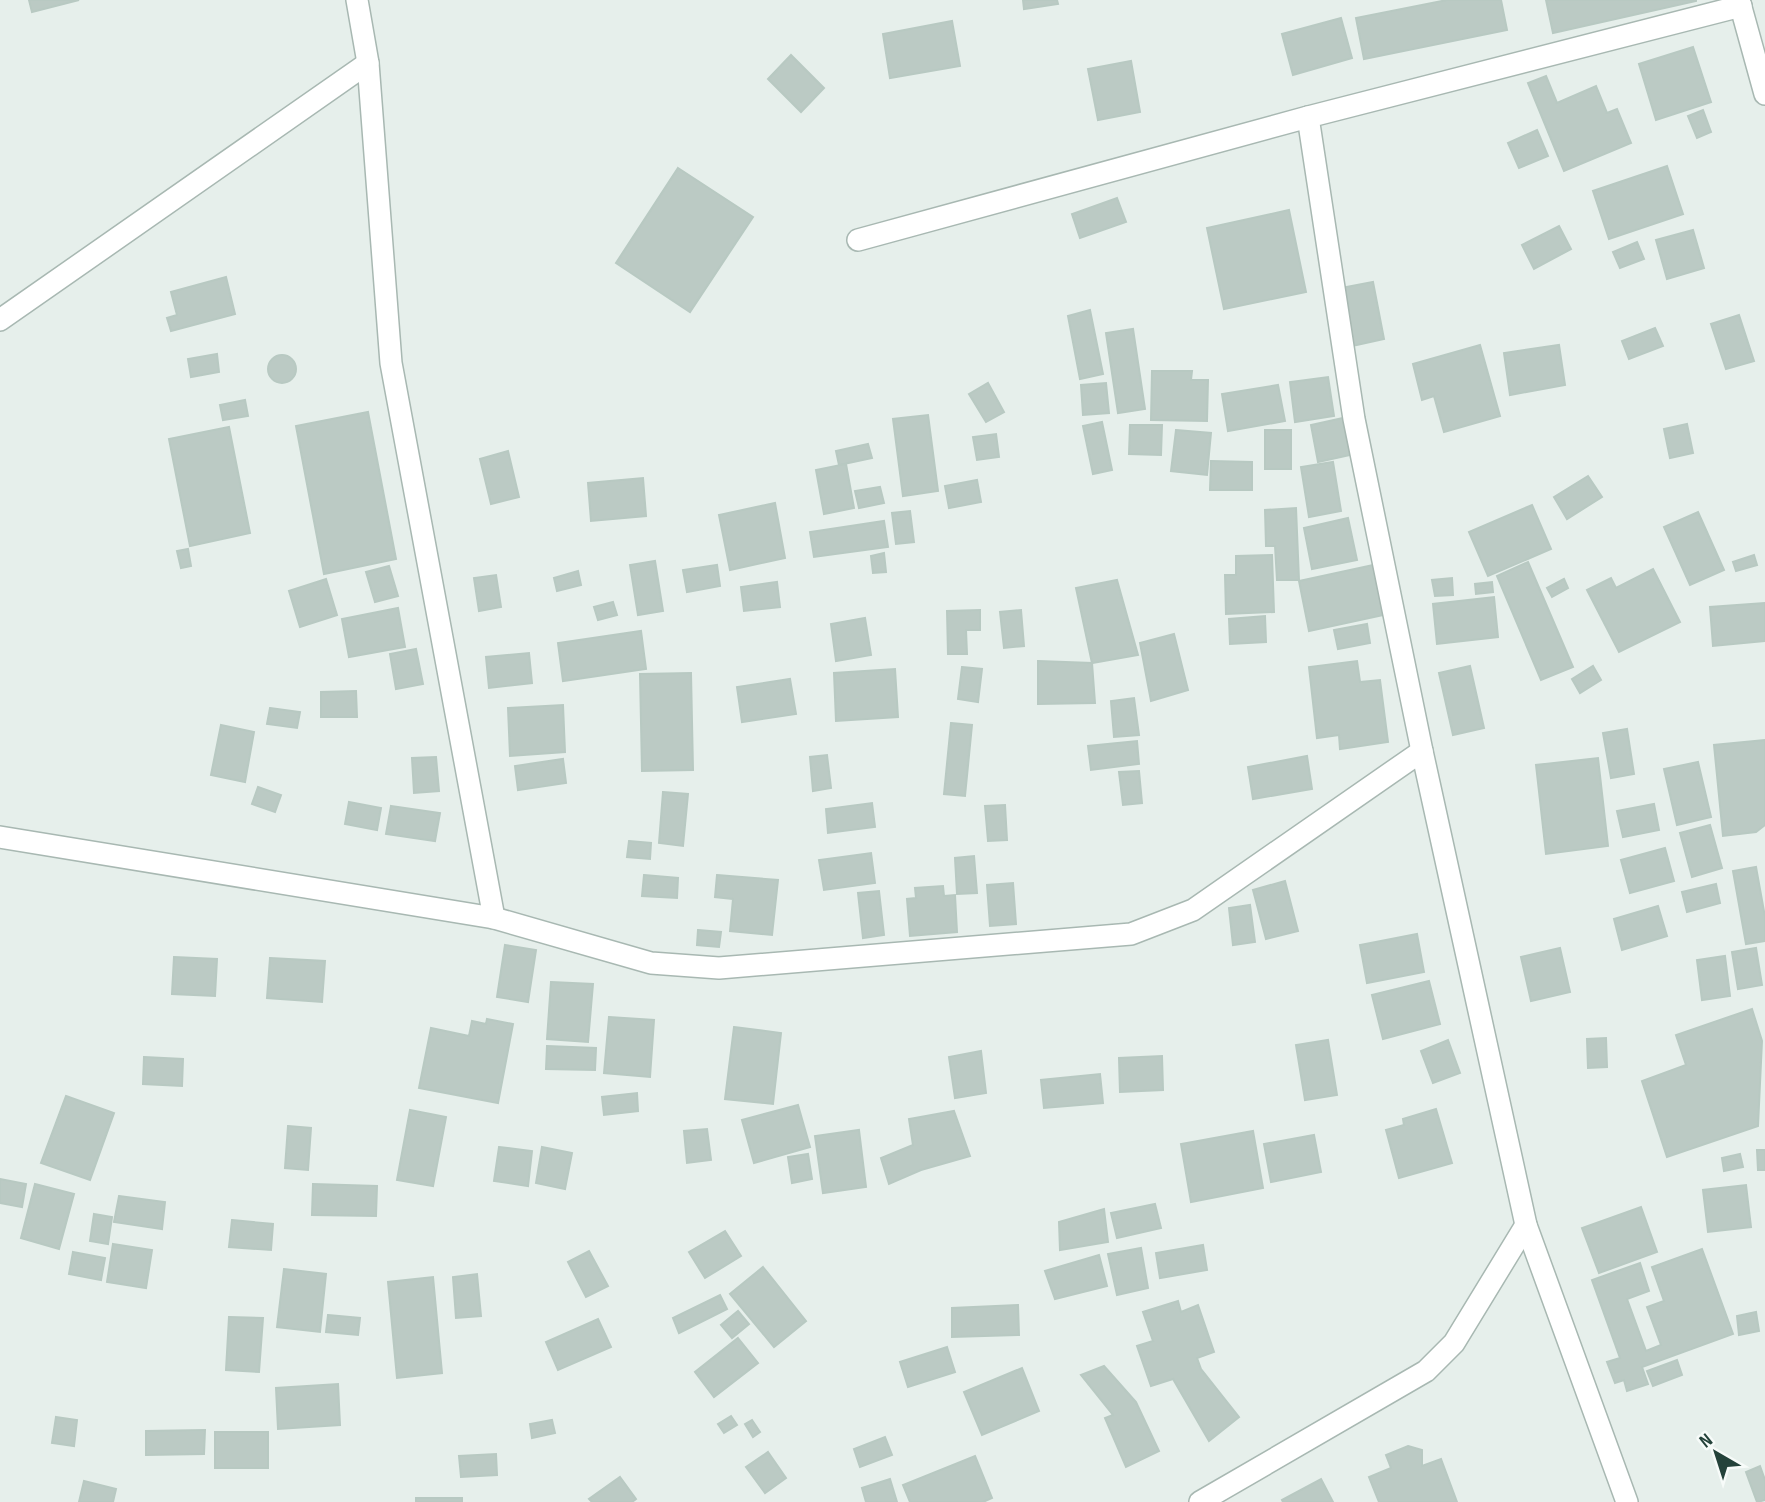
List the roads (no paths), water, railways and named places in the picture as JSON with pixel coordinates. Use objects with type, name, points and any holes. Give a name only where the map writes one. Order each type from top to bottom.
[{"type":"street","points":[[357,0],[368,63],[391,363],[494,918]]},
{"type":"street","points":[[858,240],[1307,117],[1740,3],[1765,94]]},
{"type":"street","points":[[0,320],[368,63]]},
{"type":"street","points":[[1307,117],[1354,419],[1422,751],[1526,1225],[1627,1502]]},
{"type":"street","points":[[0,837],[494,918],[651,963],[719,968],[1130,934],[1193,910],[1422,751]]},
{"type":"street","points":[[1200,1502],[1426,1371],[1454,1343],[1526,1225]]}]
